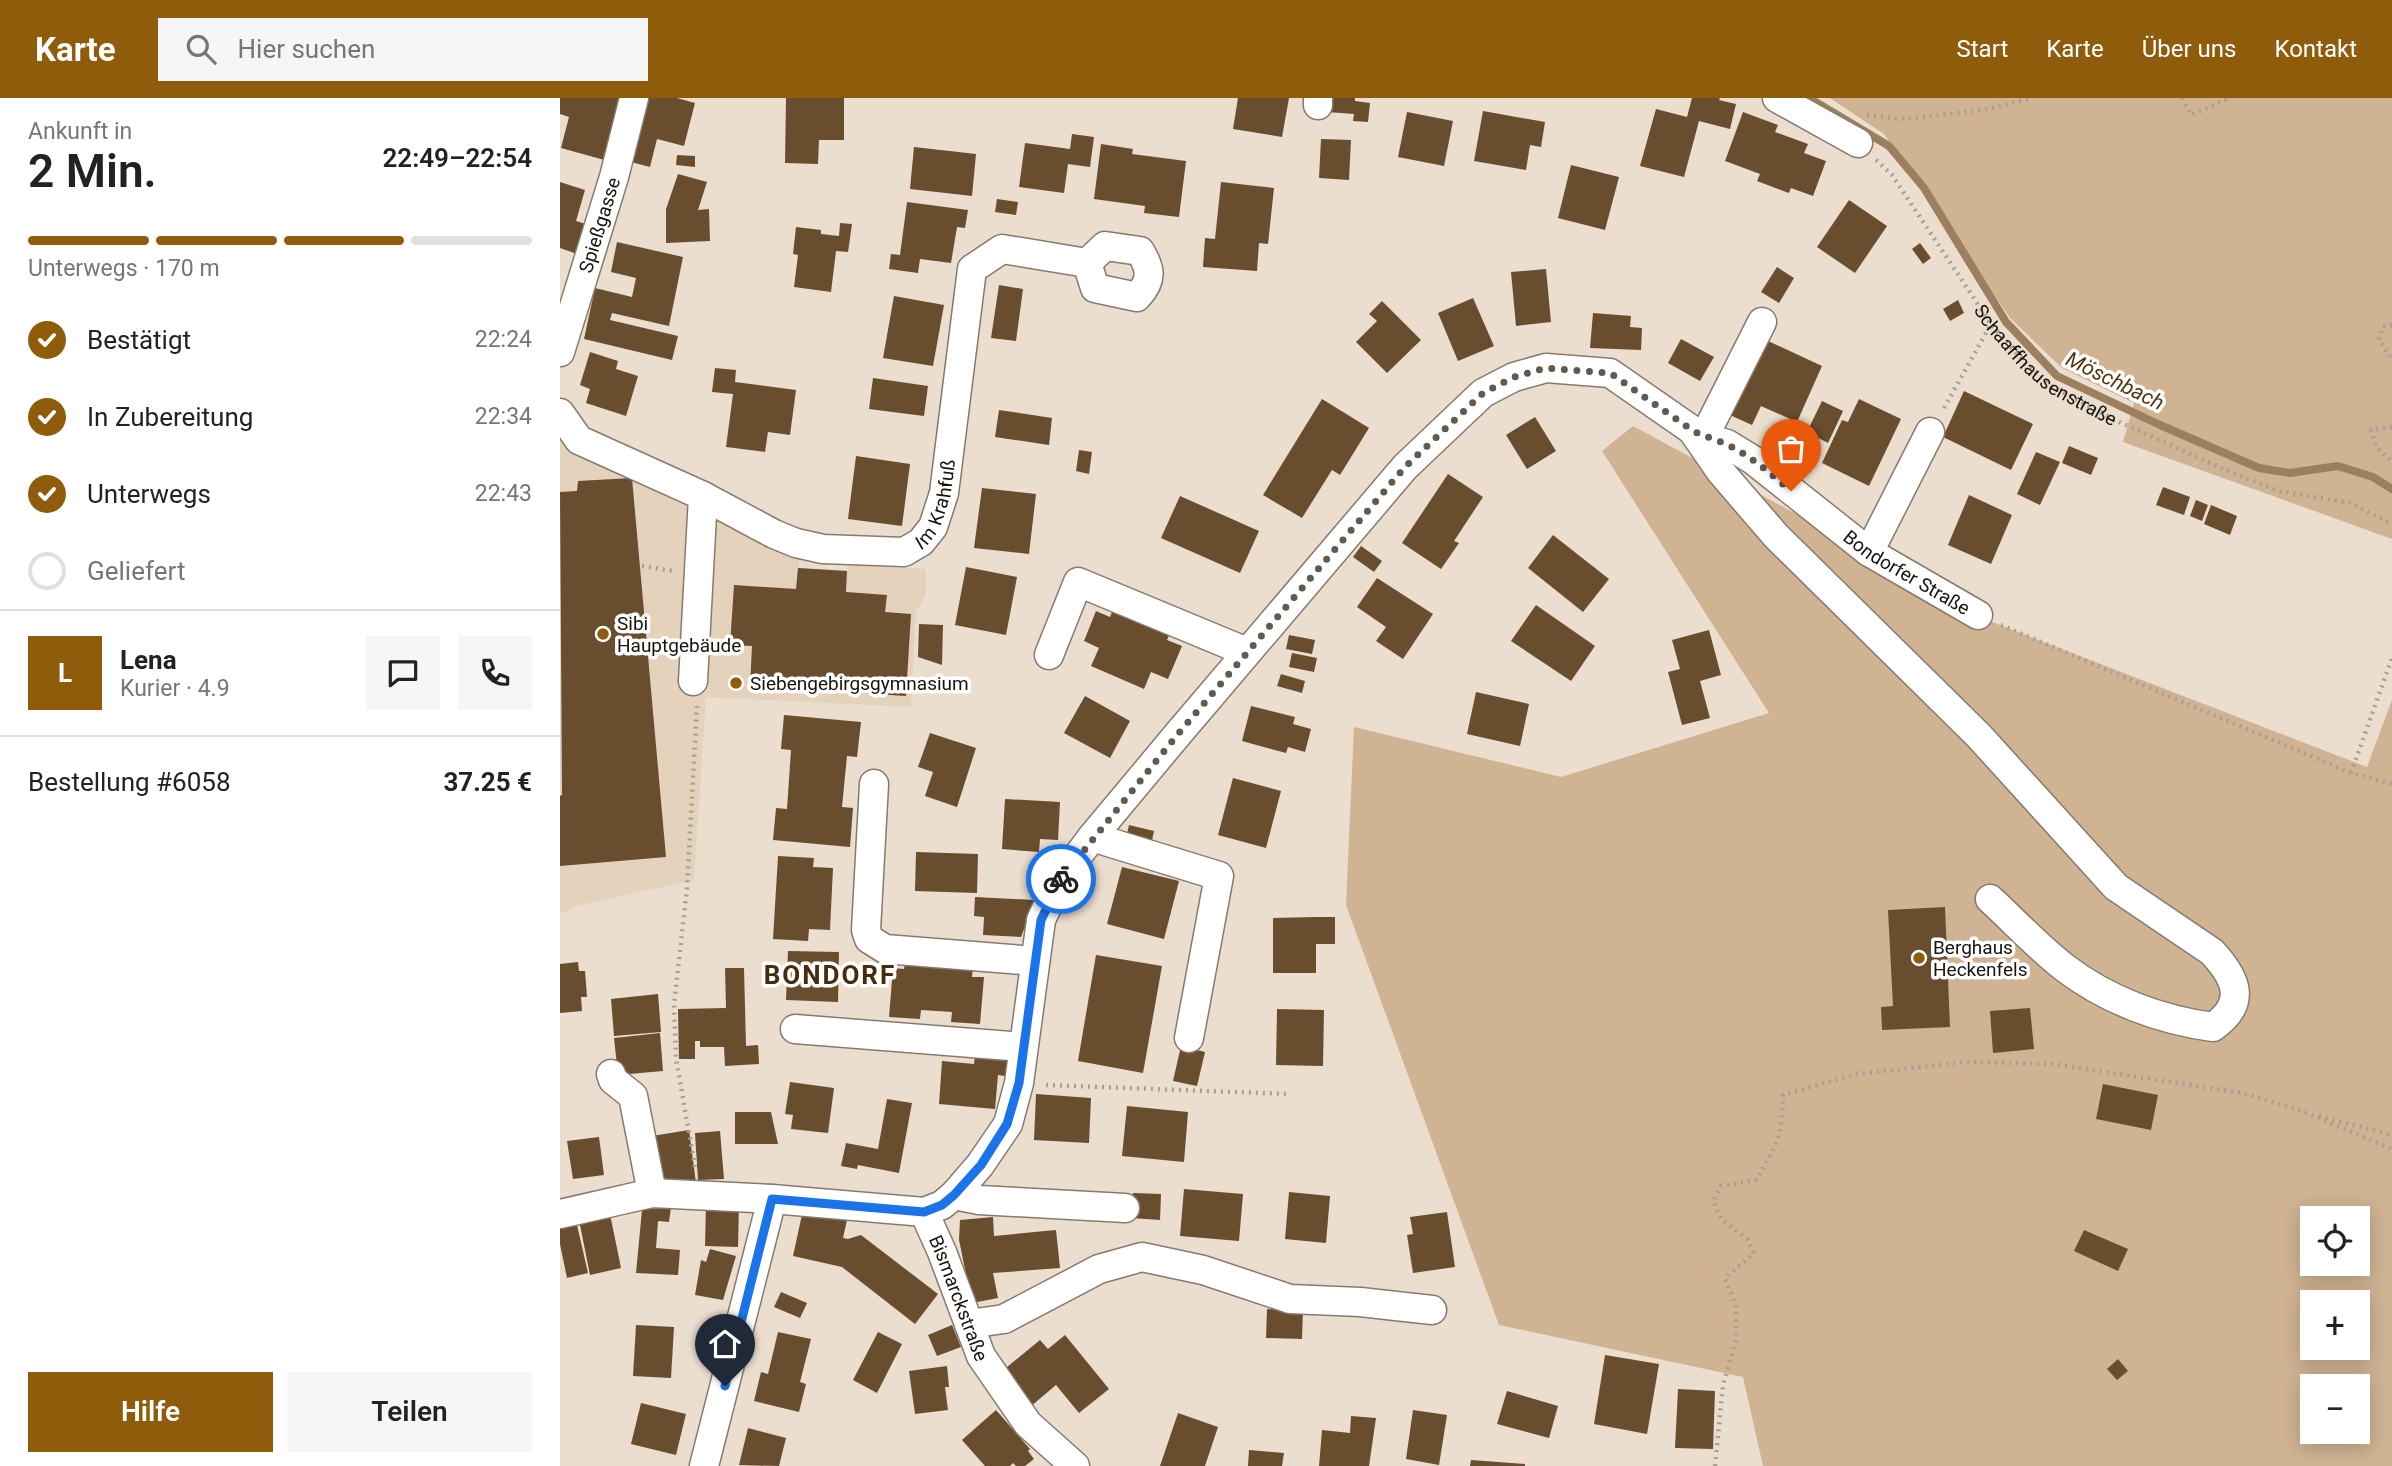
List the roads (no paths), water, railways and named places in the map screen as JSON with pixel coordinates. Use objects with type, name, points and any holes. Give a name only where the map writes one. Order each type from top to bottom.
[{"type":"street","name":"Spießgasse","points":[[560,352],[614,177],[634,98]]},
{"type":"street","points":[[1777,98],[1858,143]]},
{"type":"street","name":"Im Krahfuß","points":[[560,413],[579,440],[703,496],[796,543],[823,549],[904,552],[921,541],[933,527],[944,492],[972,270],[1002,249],[1087,263]]},
{"type":"street","points":[[1762,322],[1698,434],[1721,472],[1776,536],[1979,736],[2116,887],[2218,958],[2236,990],[2234,1006],[2225,1018],[2213,1027],[2178,1022],[2102,993],[2064,967],[1990,899]]},
{"type":"street","name":"Bondorfer Straße","points":[[924,1212],[942,1205],[954,1195],[981,1165],[1007,1124],[1019,1083],[1041,920],[1059,881],[1092,837],[1405,467],[1483,393],[1514,377],[1546,368],[1610,373],[1698,434],[1727,444],[1753,460],[1869,552],[1978,615]]},
{"type":"street","points":[[1869,552],[1930,432]]},
{"type":"street","points":[[693,681],[703,496]]},
{"type":"street","points":[[1049,655],[1078,582],[1247,652]]},
{"type":"street","points":[[874,784],[866,930],[869,939],[885,949],[1035,961]]},
{"type":"street","points":[[1092,837],[1219,876],[1189,1038]]},
{"type":"street","points":[[795,1030],[1023,1047]]},
{"type":"street","points":[[611,1074],[613,1080],[633,1096],[652,1193]]},
{"type":"street","name":"Bismarckstraße","points":[[560,1214],[652,1193],[772,1199],[924,1212],[981,1356],[1028,1424],[1075,1466]]},
{"type":"street","points":[[954,1195],[1125,1208]]},
{"type":"street","points":[[704,1466],[772,1199]]},
{"type":"street","points":[[969,1324],[1004,1319],[1099,1269],[1142,1258],[1203,1270],[1290,1299],[1360,1302],[1433,1310]]},
{"type":"waterway","name":"Möschbach","points":[[1809,98],[1889,146],[1924,188],[2006,322],[2057,376],[2259,468],[2290,473],[2338,466],[2373,477],[2392,489]]},
{"type":"place","name":"Sibi Hauptgebäude","points":[[603,634]]},
{"type":"place","name":"Siebengebirgsgymnasium","points":[[736,683]]},
{"type":"place","name":"Berghaus Heckenfels","points":[[1919,958]]},
{"type":"district","name":"BONDORF","points":[[830,975]]}]
